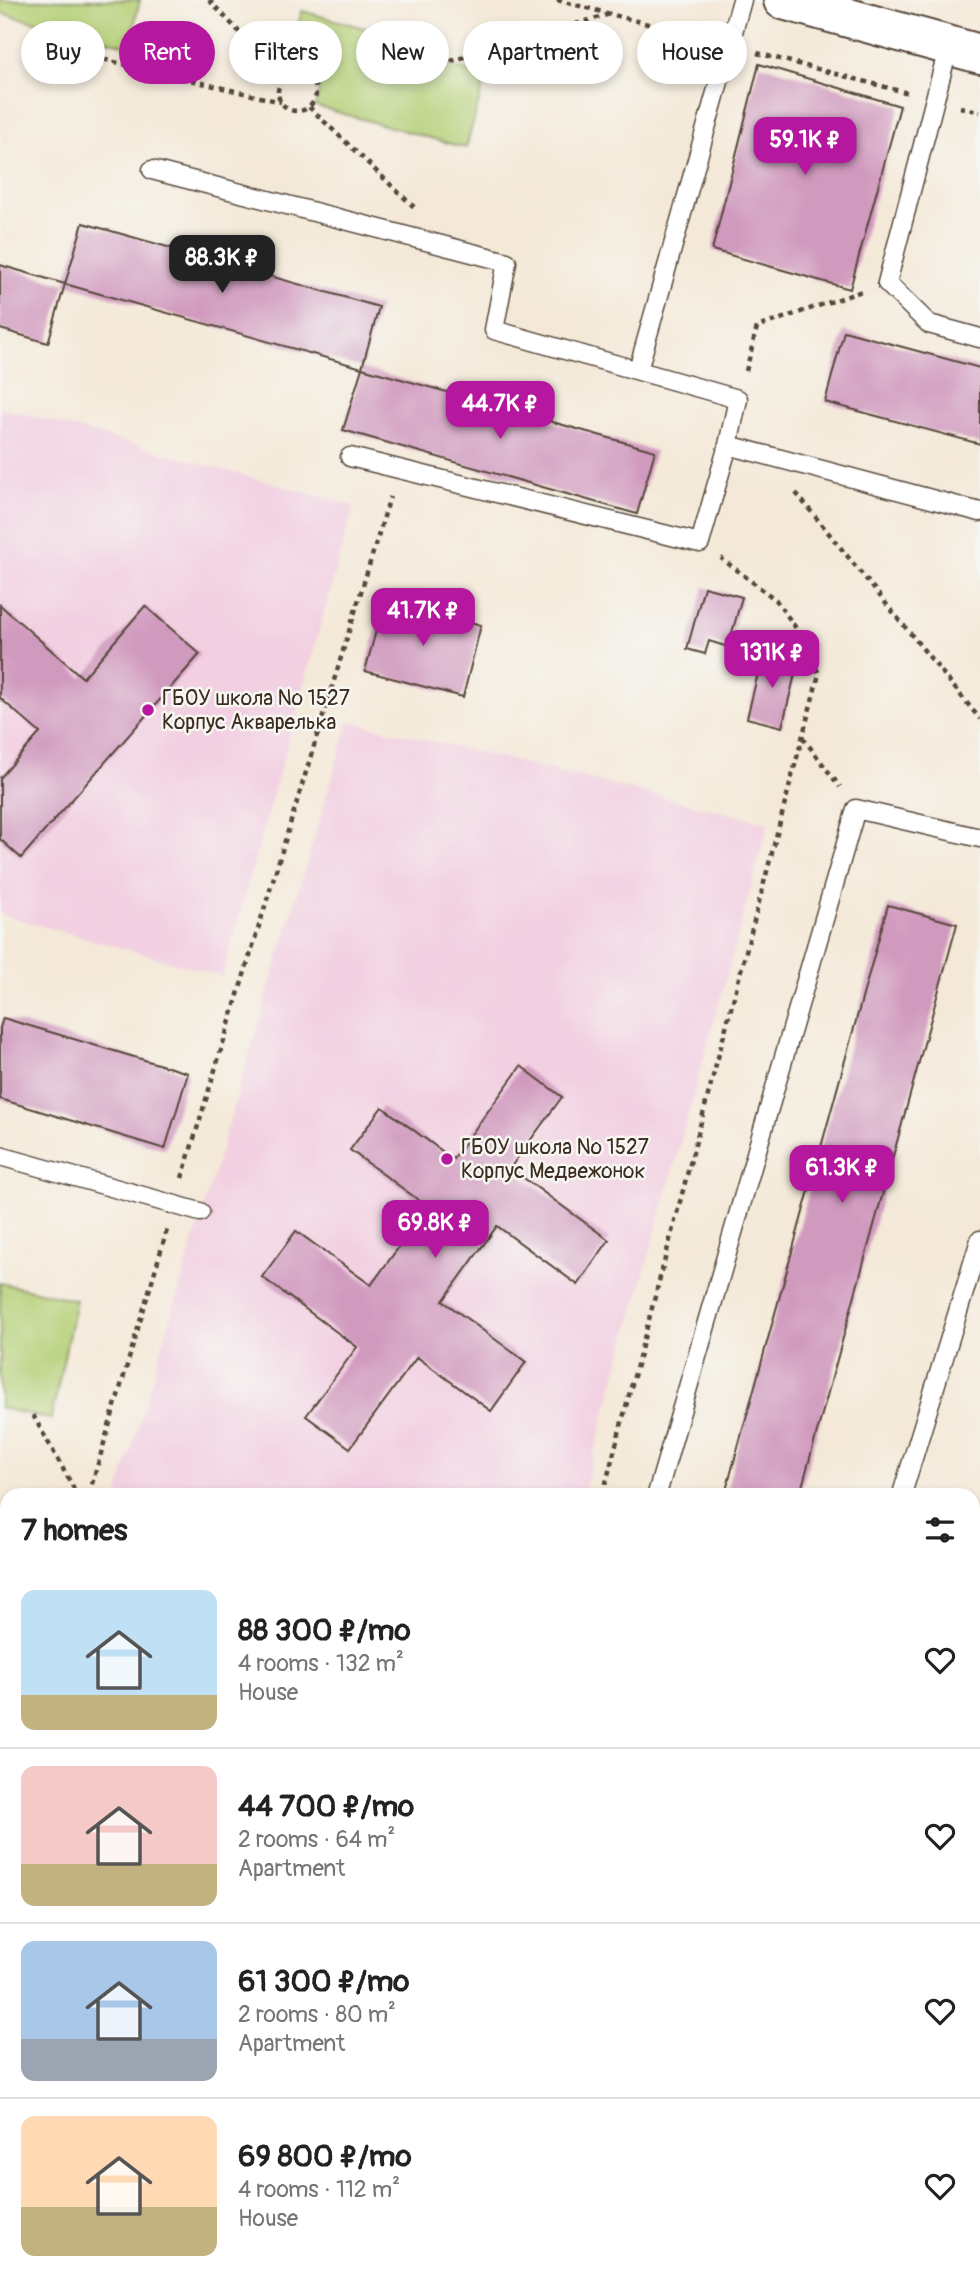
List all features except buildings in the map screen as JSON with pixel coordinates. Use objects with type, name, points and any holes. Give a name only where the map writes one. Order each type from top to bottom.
[{"type":"street","points":[[783,0],[965,50]]},
{"type":"lane","points":[[737,21],[743,0]]},
{"type":"lane","points":[[965,50],[934,100],[887,283],[929,324],[980,338]]},
{"type":"lane","points":[[638,370],[719,84]]},
{"type":"lane","points":[[152,170],[507,262],[494,330],[738,399],[700,543],[349,457]]},
{"type":"lane","points":[[728,445],[980,512]]},
{"type":"lane","points":[[659,1488],[856,809],[980,838]]},
{"type":"lane","points":[[0,1156],[200,1212]]},
{"type":"lane","points":[[904,1488],[980,1240]]},
{"type":"path","points":[[209,0],[229,21]]},
{"type":"path","points":[[557,0],[637,21]]},
{"type":"path","points":[[449,62],[611,14]]},
{"type":"path","points":[[747,50],[980,112]]},
{"type":"path","points":[[105,60],[281,102],[291,110],[309,107],[316,91],[313,84]]},
{"type":"path","points":[[281,84],[278,90],[281,102]]},
{"type":"path","points":[[309,107],[459,250]]},
{"type":"path","points":[[738,399],[757,327],[887,283]]},
{"type":"path","points":[[765,454],[980,719]]},
{"type":"path","points":[[91,1488],[398,469]]},
{"type":"path","points":[[605,1488],[819,674],[803,638],[776,600],[700,543]]},
{"type":"path","points":[[803,737],[856,809]]},
{"type":"path","points":[[33,1415],[74,1488]]},
{"type":"shaded area","name":"ГБОУ школа № 1527 Корпус Акварелька","points":[[0,407],[354,506],[222,976],[0,914]]},
{"type":"shaded area","name":"ГБОУ школа № 1527 Корпус Медвежонок","points":[[349,721],[769,823],[585,1488],[120,1488]]},
{"type":"green space","points":[[0,0],[140,0],[135,21],[119,21],[119,43],[105,40],[105,21],[31,21],[0,13]]},
{"type":"green space","points":[[302,11],[339,21],[299,21]]},
{"type":"green space","points":[[342,22],[356,26],[356,84],[449,84],[449,66],[463,70],[463,84],[484,84],[466,148],[315,106],[319,92],[316,84],[342,84]]},
{"type":"green space","points":[[0,1283],[76,1300],[51,1419],[0,1408]]},
{"type":"place","name":"ГБОУ школа № 1527 Корпус Акварелька","points":[[148,710]]},
{"type":"place","name":"ГБОУ школа № 1527 Корпус Медвежонок","points":[[447,1159]]}]
